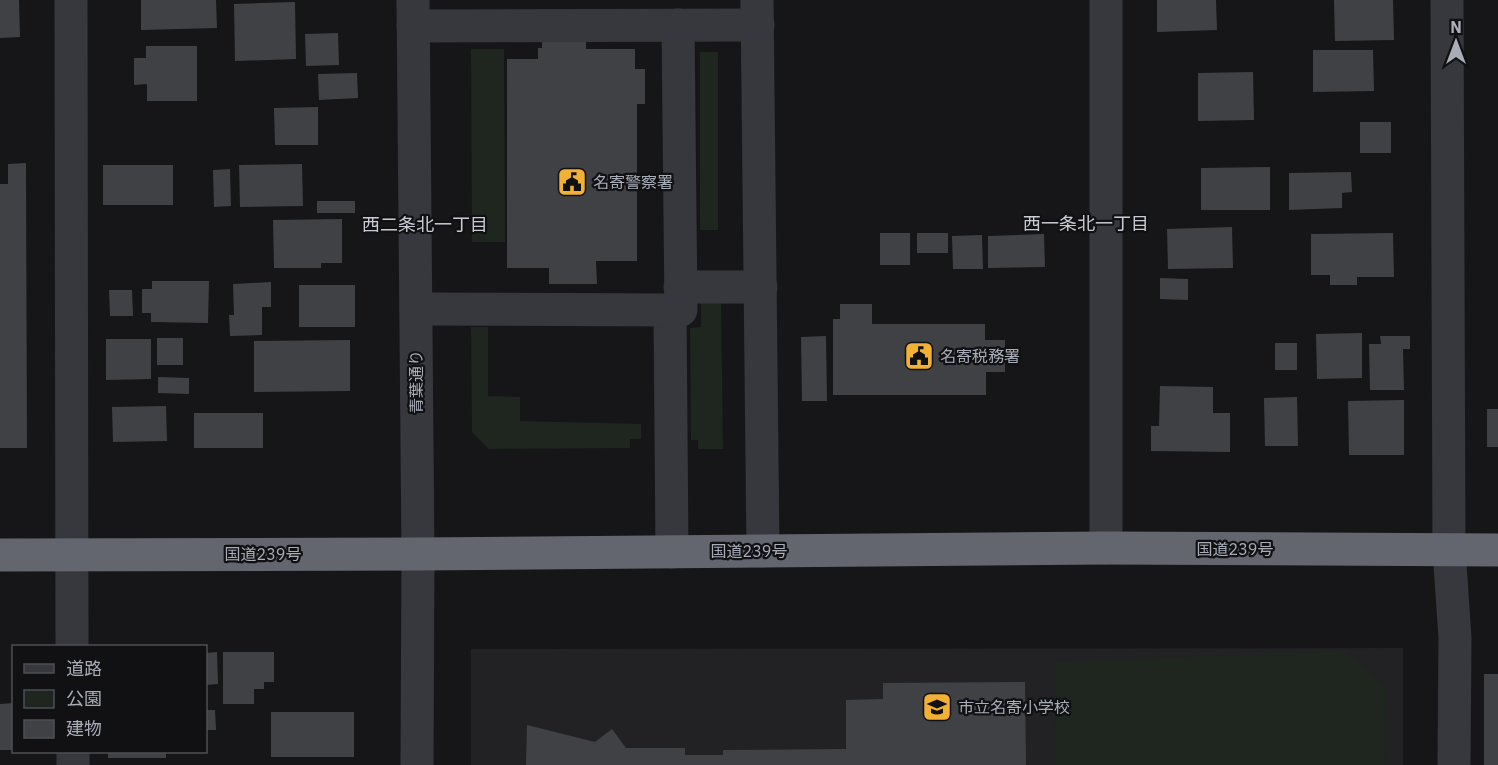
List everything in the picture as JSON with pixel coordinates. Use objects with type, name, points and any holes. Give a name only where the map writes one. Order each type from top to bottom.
[{"type":"highway","name":"国道239号","points":[[0,555],[1106,548],[1498,549]]},
{"type":"street","points":[[71,0],[72,645]]},
{"type":"street","points":[[1106,0],[1106,548]]},
{"type":"street","points":[[1447,0],[1449,549],[1455,638],[1454,765]]},
{"type":"street","points":[[413,13],[678,25],[758,12],[763,551]]},
{"type":"street","name":"青葉通り","points":[[413,13],[418,554],[417,765]]},
{"type":"street","points":[[672,552],[678,25]]},
{"type":"street","points":[[416,309],[675,298],[761,287]]},
{"type":"shaded area","name":"市立名寄小学校","points":[[1403,648],[1403,765],[471,765],[471,649]]},
{"type":"green space","points":[[471,49],[504,49],[505,242],[472,242]]},
{"type":"green space","points":[[700,52],[718,52],[718,230],[700,230]]},
{"type":"green space","points":[[721,300],[723,449],[698,449],[698,440],[691,440],[690,328],[701,327],[701,303]]},
{"type":"green space","points":[[471,327],[488,327],[488,396],[520,397],[520,421],[641,424],[641,439],[630,439],[630,448],[489,449],[472,432]]},
{"type":"green space","points":[[1345,651],[1385,687],[1384,765],[1055,765],[1056,662]]},
{"type":"building","points":[[0,0],[19,0],[20,37],[0,38]]},
{"type":"building","points":[[141,0],[216,0],[217,28],[141,30]]},
{"type":"building","points":[[1157,0],[1216,0],[1217,30],[1157,32]]},
{"type":"building","points":[[1334,0],[1393,0],[1394,40],[1335,41]]},
{"type":"building","points":[[295,2],[296,59],[235,61],[234,4]]},
{"type":"building","points":[[338,33],[339,65],[306,66],[305,34]]},
{"type":"building","name":"名寄警察署","points":[[542,37],[586,37],[586,49],[635,49],[635,69],[645,69],[645,104],[637,104],[637,261],[596,261],[597,284],[549,284],[549,268],[507,268],[507,59],[538,59],[538,48],[542,48]]},
{"type":"building","points":[[146,46],[197,46],[197,101],[147,101],[147,84],[134,85],[134,58],[146,58]]},
{"type":"building","points":[[1313,50],[1373,50],[1374,91],[1313,92]]},
{"type":"building","points":[[1253,72],[1254,120],[1198,121],[1198,73]]},
{"type":"building","points":[[357,73],[358,98],[319,100],[318,74]]},
{"type":"building","points":[[318,107],[318,145],[275,145],[274,108]]},
{"type":"building","points":[[1360,122],[1391,122],[1391,153],[1360,153]]},
{"type":"building","points":[[26,163],[27,448],[0,448],[0,184],[8,184],[8,164]]},
{"type":"building","points":[[302,164],[303,206],[240,207],[239,165]]},
{"type":"building","points":[[103,165],[173,165],[173,205],[103,205]]},
{"type":"building","points":[[1270,167],[1270,210],[1201,210],[1201,168]]},
{"type":"building","points":[[230,169],[231,206],[214,207],[213,170]]},
{"type":"building","points":[[1351,172],[1352,192],[1342,193],[1342,208],[1289,210],[1289,173]]},
{"type":"building","points":[[317,201],[355,201],[355,213],[317,213]]},
{"type":"building","points":[[342,219],[342,263],[321,263],[321,268],[274,268],[273,220]]},
{"type":"building","points":[[1232,227],[1233,268],[1168,269],[1167,229]]},
{"type":"building","points":[[880,233],[910,233],[910,265],[880,265]]},
{"type":"building","points":[[917,233],[948,233],[948,253],[917,253]]},
{"type":"building","points":[[1393,233],[1394,277],[1357,277],[1357,285],[1330,285],[1330,275],[1311,275],[1311,234]]},
{"type":"building","points":[[1044,234],[1045,267],[988,268],[988,236]]},
{"type":"building","points":[[982,235],[983,269],[953,269],[952,236]]},
{"type":"building","points":[[1160,278],[1188,279],[1188,300],[1160,299]]},
{"type":"building","points":[[152,281],[209,281],[208,323],[151,322],[151,313],[142,313],[142,289],[152,289]]},
{"type":"building","points":[[271,282],[271,307],[262,307],[262,335],[230,336],[229,315],[234,315],[233,284]]},
{"type":"building","points":[[299,285],[355,285],[355,327],[299,327]]},
{"type":"building","points":[[109,290],[132,290],[133,316],[110,316]]},
{"type":"building","name":"名寄税務署","points":[[840,304],[872,304],[872,324],[985,324],[985,340],[1005,340],[1005,372],[986,372],[986,395],[833,395],[833,319],[840,319]]},
{"type":"building","points":[[1362,333],[1362,378],[1317,379],[1316,334]]},
{"type":"building","points":[[826,336],[827,401],[802,401],[801,337]]},
{"type":"building","points":[[1380,336],[1410,336],[1410,349],[1403,349],[1404,390],[1370,390],[1369,344],[1381,344]]},
{"type":"building","points":[[157,338],[183,338],[183,365],[157,365]]},
{"type":"building","points":[[106,339],[151,339],[151,379],[106,380]]},
{"type":"building","points":[[350,340],[350,391],[254,392],[254,341]]},
{"type":"building","points":[[1275,343],[1297,343],[1297,370],[1275,370]]},
{"type":"building","points":[[158,377],[189,378],[189,394],[158,393]]},
{"type":"building","points":[[1160,386],[1213,387],[1213,413],[1230,413],[1230,452],[1151,451],[1151,426],[1159,426]]},
{"type":"building","points":[[1297,397],[1298,446],[1265,446],[1264,398]]},
{"type":"building","points":[[1404,400],[1404,455],[1349,455],[1348,401]]},
{"type":"building","points":[[166,406],[167,441],[113,442],[112,407]]},
{"type":"building","points":[[1487,409],[1498,409],[1498,447],[1487,447]]},
{"type":"building","points":[[194,413],[263,413],[263,448],[194,448]]},
{"type":"building","points":[[217,652],[218,684],[207,685],[207,653]]},
{"type":"building","points":[[223,652],[274,652],[274,682],[264,682],[264,689],[254,689],[254,704],[223,704]]},
{"type":"building","points":[[1484,674],[1498,674],[1498,765],[1484,765]]},
{"type":"building","points":[[1025,682],[1026,765],[526,765],[527,725],[595,742],[612,729],[626,748],[685,748],[685,755],[723,755],[723,750],[846,749],[846,700],[883,699],[883,683]]},
{"type":"building","points":[[12,703],[12,750],[0,750],[0,704]]},
{"type":"building","points":[[207,710],[215,710],[216,730],[207,730]]},
{"type":"building","points":[[271,712],[354,712],[354,757],[271,757]]},
{"type":"building","points":[[108,753],[166,753],[166,758],[108,758]]},
{"type":"place","name":"名寄警察署","points":[[572,182]]},
{"type":"place","name":"名寄税務署","points":[[919,356]]},
{"type":"place","name":"市立名寄小学校","points":[[937,707]]},
{"type":"district","name":"西一条北一丁目","points":[[1086,224]]},
{"type":"district","name":"西二条北一丁目","points":[[425,225]]}]
